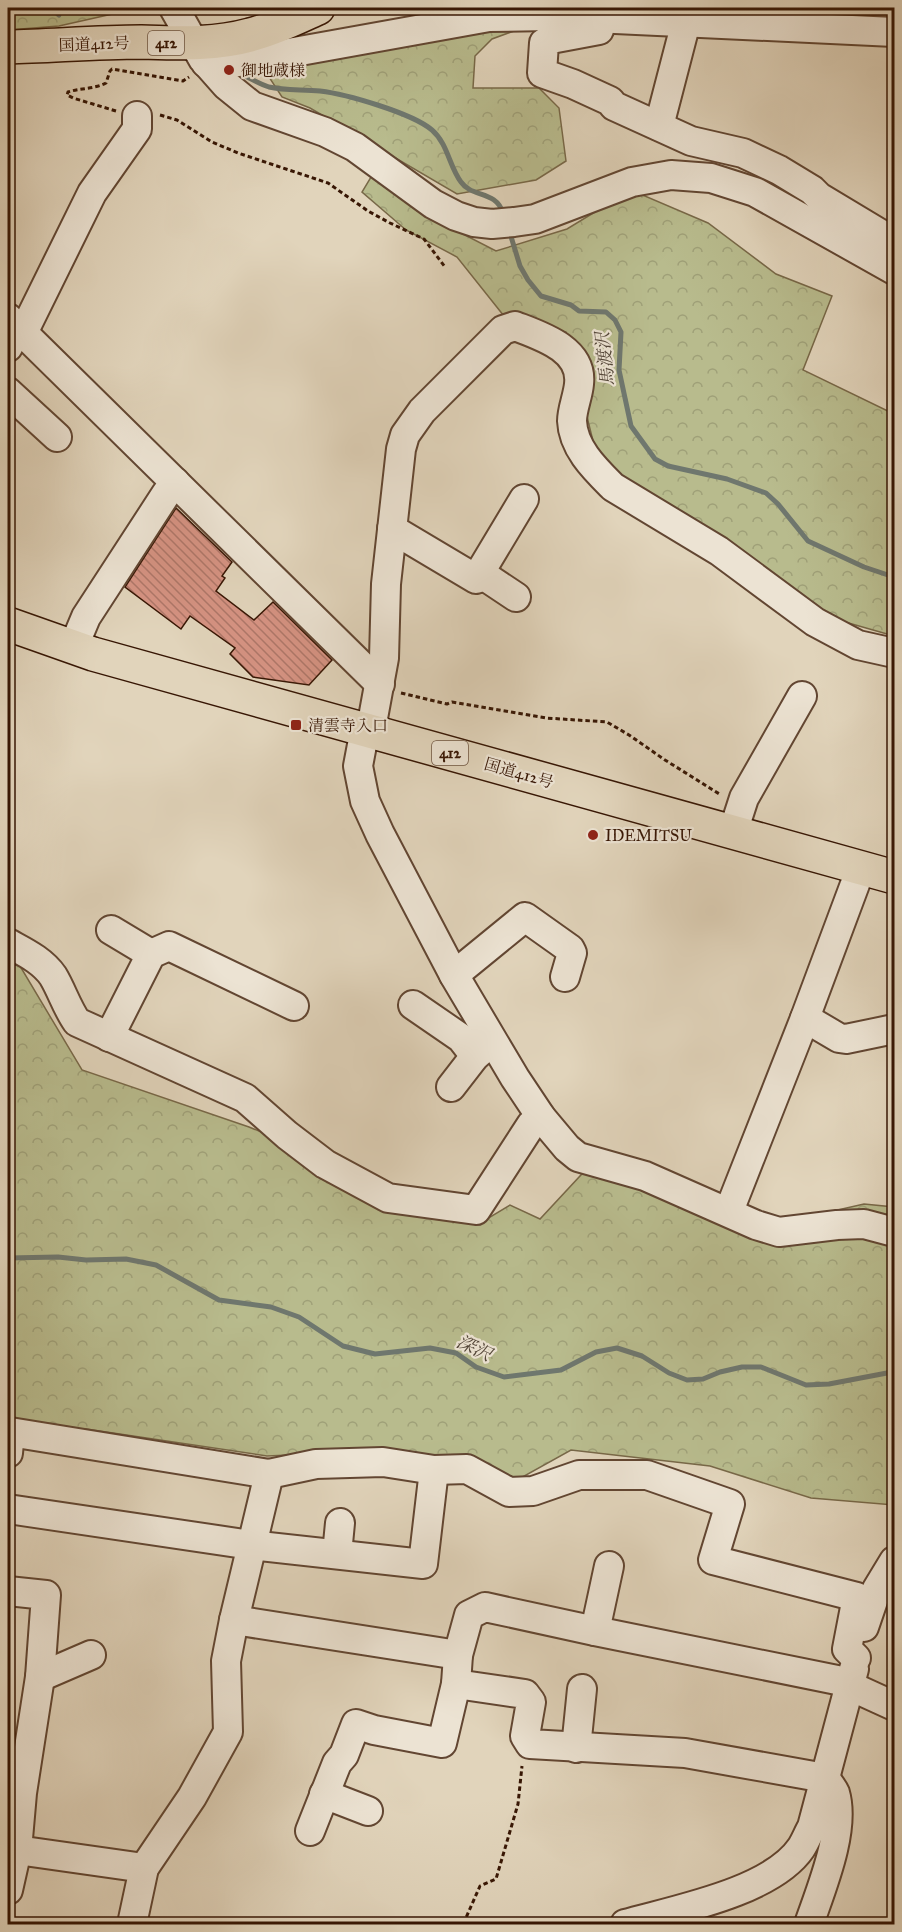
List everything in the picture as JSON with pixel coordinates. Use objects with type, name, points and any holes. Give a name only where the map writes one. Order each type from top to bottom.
[{"type":"highway","name":"国道412号","points":[[8,47],[139,42],[202,57],[217,42],[276,27],[318,8]]},
{"type":"highway","name":"国道412号","points":[[8,624],[73,648],[365,729],[736,822],[861,868],[894,877]]},
{"type":"street","points":[[174,8],[202,57],[226,85],[252,106],[325,132],[355,147],[433,204],[456,216],[474,222],[492,224],[535,219],[632,182],[671,175],[711,178],[755,192],[894,270]]},
{"type":"street","points":[[202,57],[233,63],[489,17],[551,16],[894,32]]},
{"type":"street","points":[[616,20],[615,27],[551,39],[544,43],[542,73],[573,84],[610,101],[614,106],[691,141],[743,153],[779,170],[894,242]]},
{"type":"street","points":[[659,126],[686,22]]},
{"type":"street","points":[[137,116],[137,129],[92,193],[13,333],[175,482],[379,686]]},
{"type":"street","points":[[894,653],[858,645],[815,622],[719,551],[613,487],[590,463],[580,449],[575,435],[572,421],[580,381],[575,361],[567,351],[516,326],[503,330],[422,411],[409,429],[401,449],[386,584],[384,658],[373,718],[365,729],[358,766],[365,801],[454,975],[483,1049],[567,1148],[578,1157],[645,1176],[729,1211],[756,1225],[779,1232],[864,1224],[894,1232]]},
{"type":"street","points":[[8,392],[57,437]]},
{"type":"street","points":[[73,648],[86,617],[175,482]]},
{"type":"street","points":[[474,582],[521,515]]},
{"type":"street","points":[[392,529],[474,582],[516,597]]},
{"type":"street","points":[[736,822],[744,798],[802,696]]},
{"type":"street","points":[[729,1211],[861,868]]},
{"type":"street","points":[[454,975],[516,911],[570,949],[572,953],[565,977]]},
{"type":"street","points":[[111,930],[151,954]]},
{"type":"street","points":[[8,943],[39,961],[53,976],[77,1022],[245,1098],[287,1135],[325,1164],[388,1198],[476,1210],[531,1125],[541,1117]]},
{"type":"street","points":[[109,1037],[151,954],[169,946],[242,992],[294,1006]]},
{"type":"street","points":[[413,1005],[461,1038],[483,1049]]},
{"type":"street","points":[[805,1018],[839,1038],[846,1039],[894,1029]]},
{"type":"street","points":[[451,1087],[483,1049]]},
{"type":"street","points":[[8,1453],[10,1432],[269,1474],[316,1464],[383,1462],[434,1470],[467,1469],[509,1492],[533,1491],[579,1475],[647,1475],[730,1504],[713,1560],[857,1597]]},
{"type":"street","points":[[8,1509],[251,1545],[423,1564],[434,1470]]},
{"type":"street","points":[[132,1924],[144,1868],[192,1797],[228,1732],[226,1661],[269,1474]]},
{"type":"street","points":[[337,1554],[340,1522]]},
{"type":"street","points":[[856,1658],[847,1649],[857,1597],[886,1557]]},
{"type":"street","points":[[625,1924],[741,1889],[767,1876],[786,1863],[801,1848],[812,1827],[851,1686],[869,1609],[886,1557]]},
{"type":"street","points":[[594,1631],[609,1566]]},
{"type":"street","points":[[8,1591],[46,1595],[40,1677],[11,1873],[144,1868]]},
{"type":"street","points":[[310,1831],[337,1762],[344,1755],[345,1720],[374,1730],[442,1743],[456,1684],[458,1655],[469,1615],[485,1607],[837,1680],[894,1706]]},
{"type":"street","points":[[234,1620],[458,1655]]},
{"type":"street","points":[[40,1677],[91,1655]]},
{"type":"street","points":[[456,1684],[525,1694],[531,1702],[525,1736],[530,1744],[685,1754],[825,1778],[835,1792],[838,1813],[836,1834],[832,1856],[809,1924]]},
{"type":"street","points":[[576,1748],[582,1689]]},
{"type":"street","points":[[324,1794],[368,1811]]},
{"type":"path","points":[[202,57],[183,81],[112,69],[106,83],[77,89],[68,92],[67,95],[137,116],[147,112],[177,120],[212,141],[238,153],[328,183],[368,211],[423,239],[445,267]]},
{"type":"path","points":[[379,686],[447,704],[452,702],[546,718],[608,722],[722,796],[736,822]]},
{"type":"path","points":[[465,1924],[480,1886],[496,1879],[518,1804],[524,1747],[528,1741]]},
{"type":"green space","points":[[8,8],[139,8],[59,26],[8,30]]},
{"type":"green space","points":[[442,8],[594,8],[533,24],[492,39],[475,56],[473,88],[539,88],[559,108],[566,161],[536,180],[457,194],[310,108],[282,97],[265,71],[438,14]]},
{"type":"green space","points":[[631,8],[894,8],[894,23]]},
{"type":"green space","points":[[371,177],[418,211],[496,251],[567,229],[631,190],[708,223],[776,274],[832,296],[803,370],[894,414],[894,636],[838,620],[628,509],[593,441],[566,332],[504,316],[457,257],[406,230],[362,192]]},
{"type":"green space","points":[[8,964],[20,966],[82,1070],[249,1127],[482,1222],[510,1205],[540,1219],[594,1161],[746,1223],[798,1219],[864,1204],[894,1207],[894,1505],[811,1498],[710,1466],[571,1450],[519,1479],[379,1451],[267,1456],[86,1429],[8,1425]]},
{"type":"building","points":[[176,508],[232,562],[222,576],[225,578],[216,591],[254,620],[273,602],[332,660],[309,685],[253,677],[230,654],[235,648],[190,616],[181,629],[125,587]]},
{"type":"waterway","name":"馬渡沢","points":[[51,8],[59,15]]},
{"type":"waterway","name":"馬渡沢","points":[[240,73],[269,87],[320,91],[346,96],[410,117],[432,130],[442,142],[461,182],[471,190],[490,197],[500,206],[503,213]]},
{"type":"waterway","name":"馬渡沢","points":[[509,230],[520,266],[541,296],[571,305],[579,311],[606,312],[615,320],[621,332],[619,370],[631,426],[655,459],[668,466],[727,479],[766,493],[808,541],[864,567],[894,577]]},
{"type":"waterway","name":"深沢","points":[[8,1258],[126,1259],[156,1265],[219,1300],[271,1307],[299,1317],[343,1346],[375,1354],[430,1348],[456,1353],[476,1367],[504,1377],[561,1370],[596,1352],[617,1348],[642,1356],[669,1373],[687,1380],[703,1379],[742,1367],[761,1367],[806,1385],[829,1384],[887,1373],[894,1368]]},
{"type":"place","name":"御地蔵様","points":[[229,70]]},
{"type":"place","name":"清雲寺入口","points":[[296,725]]},
{"type":"place","name":"IDEMITSU","points":[[593,835]]}]
